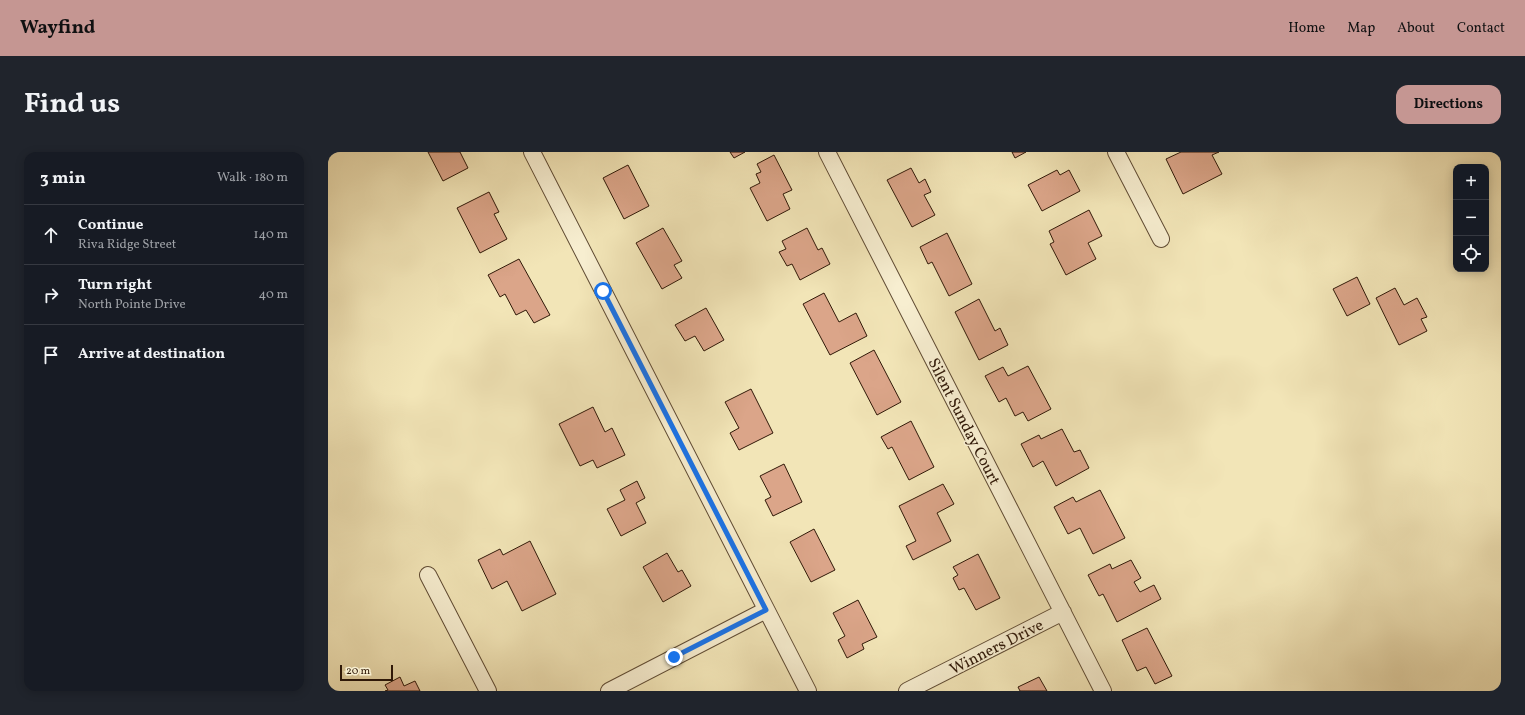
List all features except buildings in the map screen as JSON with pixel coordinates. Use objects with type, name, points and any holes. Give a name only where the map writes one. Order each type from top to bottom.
[{"type":"street","points":[[532,152],[808,691]]},
{"type":"street","name":"Silent Sunday Court","points":[[827,152],[1103,691]]},
{"type":"street","points":[[1116,152],[1161,239]]},
{"type":"street","points":[[428,575],[488,691]]},
{"type":"street","points":[[609,691],[766,610]]},
{"type":"street","name":"Winners Drive","points":[[907,691],[1063,612]]},
{"type":"route","points":[[603,291],[766,610],[674,657]]}]
